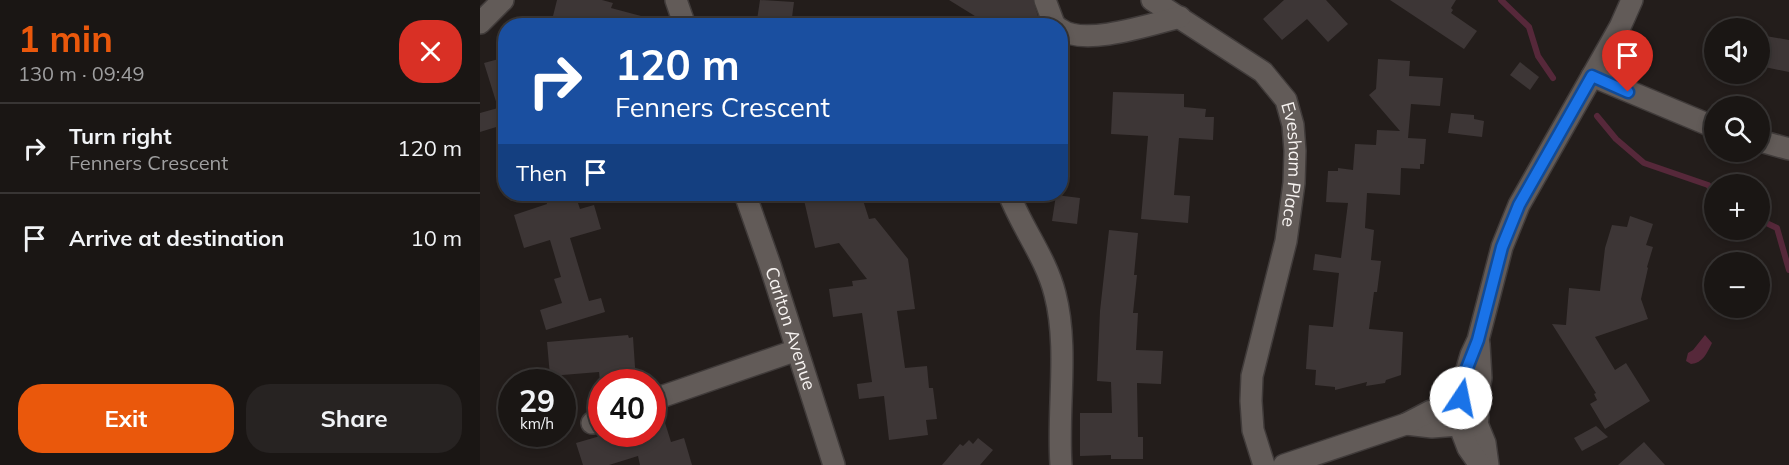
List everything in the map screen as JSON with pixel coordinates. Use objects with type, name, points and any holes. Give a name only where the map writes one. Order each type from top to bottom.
[{"type":"street","points":[[480,23],[502,0]]},
{"type":"street","points":[[676,0],[682,18]]},
{"type":"street","points":[[1045,0],[1052,18]]},
{"type":"street","name":"Evesham Place","points":[[1152,0],[1263,72],[1286,100],[1293,125],[1294,183],[1286,241],[1252,376],[1253,430],[1264,465]]},
{"type":"street","points":[[1284,465],[1406,424],[1432,427],[1465,416],[1479,395],[1481,378],[1478,340],[1502,247],[1519,205],[1620,27],[1632,0]]},
{"type":"street","points":[[1068,33],[1074,35],[1110,34],[1179,17]]},
{"type":"street","points":[[1592,76],[1704,123]]},
{"type":"street","points":[[1770,144],[1789,149]]},
{"type":"street","name":"Carlton Avenue","points":[[747,201],[834,465]]},
{"type":"street","points":[[1012,201],[1038,251],[1055,291],[1060,316],[1062,343],[1059,446],[1061,465]]},
{"type":"street","points":[[666,395],[797,350]]},
{"type":"street","points":[[1465,416],[1468,448],[1480,465]]},
{"type":"street","points":[[1465,416],[1485,443],[1488,465]]},
{"type":"shaded area","points":[[1705,335],[1712,343],[1704,357],[1699,362],[1691,364],[1686,361],[1688,353]]},
{"type":"building","points":[[557,0],[602,0],[613,3],[611,8],[648,18],[552,18]]},
{"type":"building","points":[[760,0],[794,2],[792,18],[757,18]]},
{"type":"building","points":[[949,0],[1033,0],[1039,18],[978,18]]},
{"type":"building","points":[[1284,0],[1326,0],[1348,24],[1328,42],[1307,19],[1282,40],[1263,19]]},
{"type":"building","points":[[1390,0],[1456,0],[1451,13],[1477,31],[1464,49]]},
{"type":"building","points":[[1770,37],[1789,40],[1789,72],[1770,68]]},
{"type":"building","points":[[498,59],[498,108],[484,63]]},
{"type":"building","points":[[1378,59],[1410,61],[1409,76],[1443,78],[1440,106],[1411,104],[1408,138],[1426,139],[1424,164],[1420,164],[1420,169],[1401,168],[1400,195],[1367,193],[1365,228],[1374,230],[1371,260],[1381,261],[1369,329],[1403,332],[1401,375],[1386,380],[1385,383],[1366,386],[1367,382],[1335,390],[1335,387],[1315,385],[1316,370],[1306,369],[1309,325],[1333,327],[1339,273],[1313,270],[1315,254],[1341,258],[1348,203],[1326,202],[1328,171],[1338,171],[1338,168],[1353,170],[1355,144],[1376,145],[1377,130],[1400,131],[1369,95],[1376,89]]},
{"type":"building","points":[[1520,62],[1539,77],[1530,90],[1510,75]]},
{"type":"building","points":[[1113,92],[1184,94],[1184,107],[1206,109],[1205,117],[1214,117],[1213,140],[1179,138],[1174,195],[1190,196],[1188,223],[1141,219],[1148,136],[1111,134]]},
{"type":"building","points":[[498,108],[498,126],[480,132],[480,113]]},
{"type":"building","points":[[1451,113],[1474,115],[1474,119],[1484,121],[1482,137],[1448,133]]},
{"type":"building","points":[[1068,196],[1080,198],[1077,224],[1052,221],[1055,201],[1068,201]]},
{"type":"building","points":[[546,201],[577,201],[580,209],[594,205],[601,229],[570,238],[589,301],[601,298],[605,312],[546,330],[540,310],[562,303],[554,279],[561,277],[550,240],[524,248],[514,215],[547,204]]},
{"type":"building","points":[[804,201],[863,201],[869,219],[875,218],[908,259],[915,309],[897,311],[905,368],[927,366],[929,388],[933,388],[937,419],[926,420],[928,435],[889,440],[884,396],[859,399],[857,384],[872,382],[862,313],[833,317],[829,289],[853,286],[852,281],[867,279],[839,243],[815,248]]},
{"type":"building","points":[[1630,216],[1653,224],[1646,245],[1653,247],[1641,299],[1648,319],[1595,337],[1615,370],[1626,363],[1650,401],[1605,429],[1590,404],[1597,400],[1594,394],[1596,393],[1552,324],[1566,325],[1569,288],[1600,291],[1605,248],[1612,225],[1627,227]]},
{"type":"building","points":[[1109,230],[1138,233],[1133,313],[1138,313],[1136,350],[1163,351],[1161,384],[1137,383],[1138,437],[1143,437],[1143,459],[1111,459],[1111,455],[1080,456],[1080,413],[1112,413],[1111,382],[1097,381],[1100,311]]},
{"type":"building","points":[[628,335],[629,338],[633,337],[635,369],[588,369],[588,373],[576,374],[576,369],[549,369],[547,342]]},
{"type":"building","points":[[666,426],[671,442],[684,438],[692,465],[640,465],[638,456],[609,465],[583,465],[576,443],[588,440],[588,447],[666,447]]},
{"type":"building","points":[[1596,426],[1608,437],[1582,451],[1574,438]]},
{"type":"building","points":[[978,438],[993,450],[980,465],[942,465],[960,444],[963,446],[969,440],[973,444]]},
{"type":"building","points":[[1644,442],[1665,465],[1618,465]]},
{"type":"waterway","points":[[1501,0],[1529,27],[1538,56],[1553,78]]},
{"type":"waterway","points":[[1597,116],[1616,139],[1644,163],[1704,184]]},
{"type":"waterway","points":[[1770,225],[1777,228],[1789,270]]},
{"type":"route","points":[[1461,398],[1464,379],[1478,340],[1502,247],[1519,205],[1592,76],[1628,92]]}]
